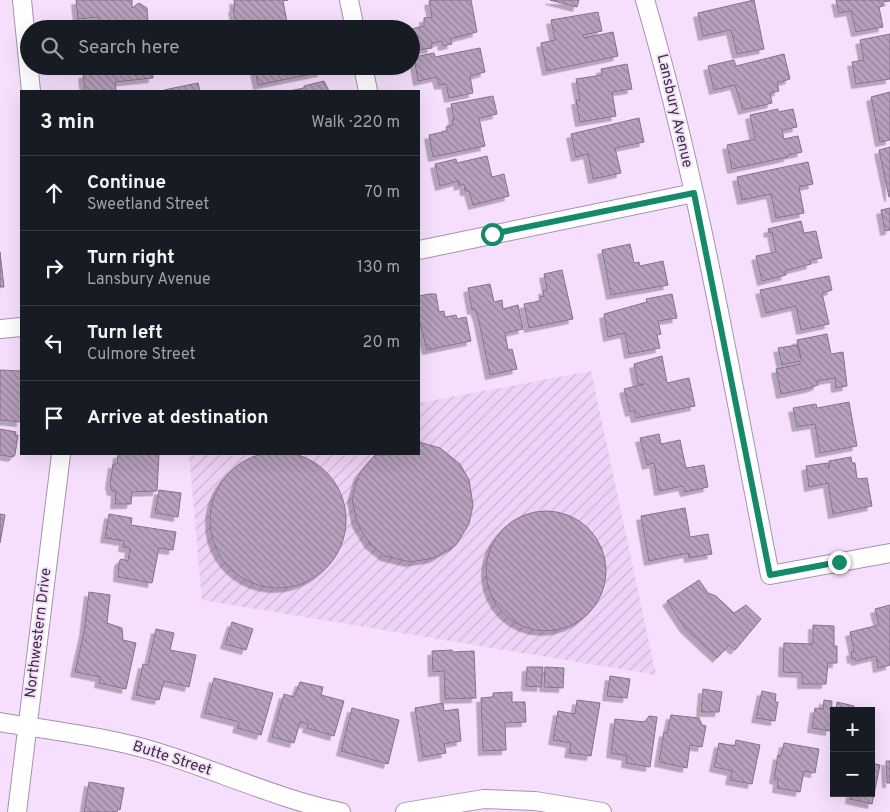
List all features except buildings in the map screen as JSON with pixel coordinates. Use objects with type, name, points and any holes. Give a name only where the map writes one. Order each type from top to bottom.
[{"type":"street","points":[[22,0],[24,20]]},
{"type":"street","points":[[349,0],[353,20]]},
{"type":"street","name":"Lansbury Avenue","points":[[645,0],[660,51],[694,193],[770,575],[890,553]]},
{"type":"street","points":[[29,75],[31,90]]},
{"type":"street","points":[[365,75],[368,90]]},
{"type":"street","points":[[420,250],[694,193]]},
{"type":"street","points":[[0,330],[20,327]]},
{"type":"street","name":"Northwestern Drive","points":[[17,812],[61,455]]},
{"type":"street","name":"Butte Street","points":[[0,722],[116,741],[160,753],[303,808],[340,812]]},
{"type":"street","points":[[405,812],[484,799],[534,801],[602,812]]},
{"type":"shaded area","points":[[591,371],[656,675],[202,600],[189,455],[420,455],[420,403]]},
{"type":"route","points":[[492,234],[694,193],[770,575],[839,562]]}]
